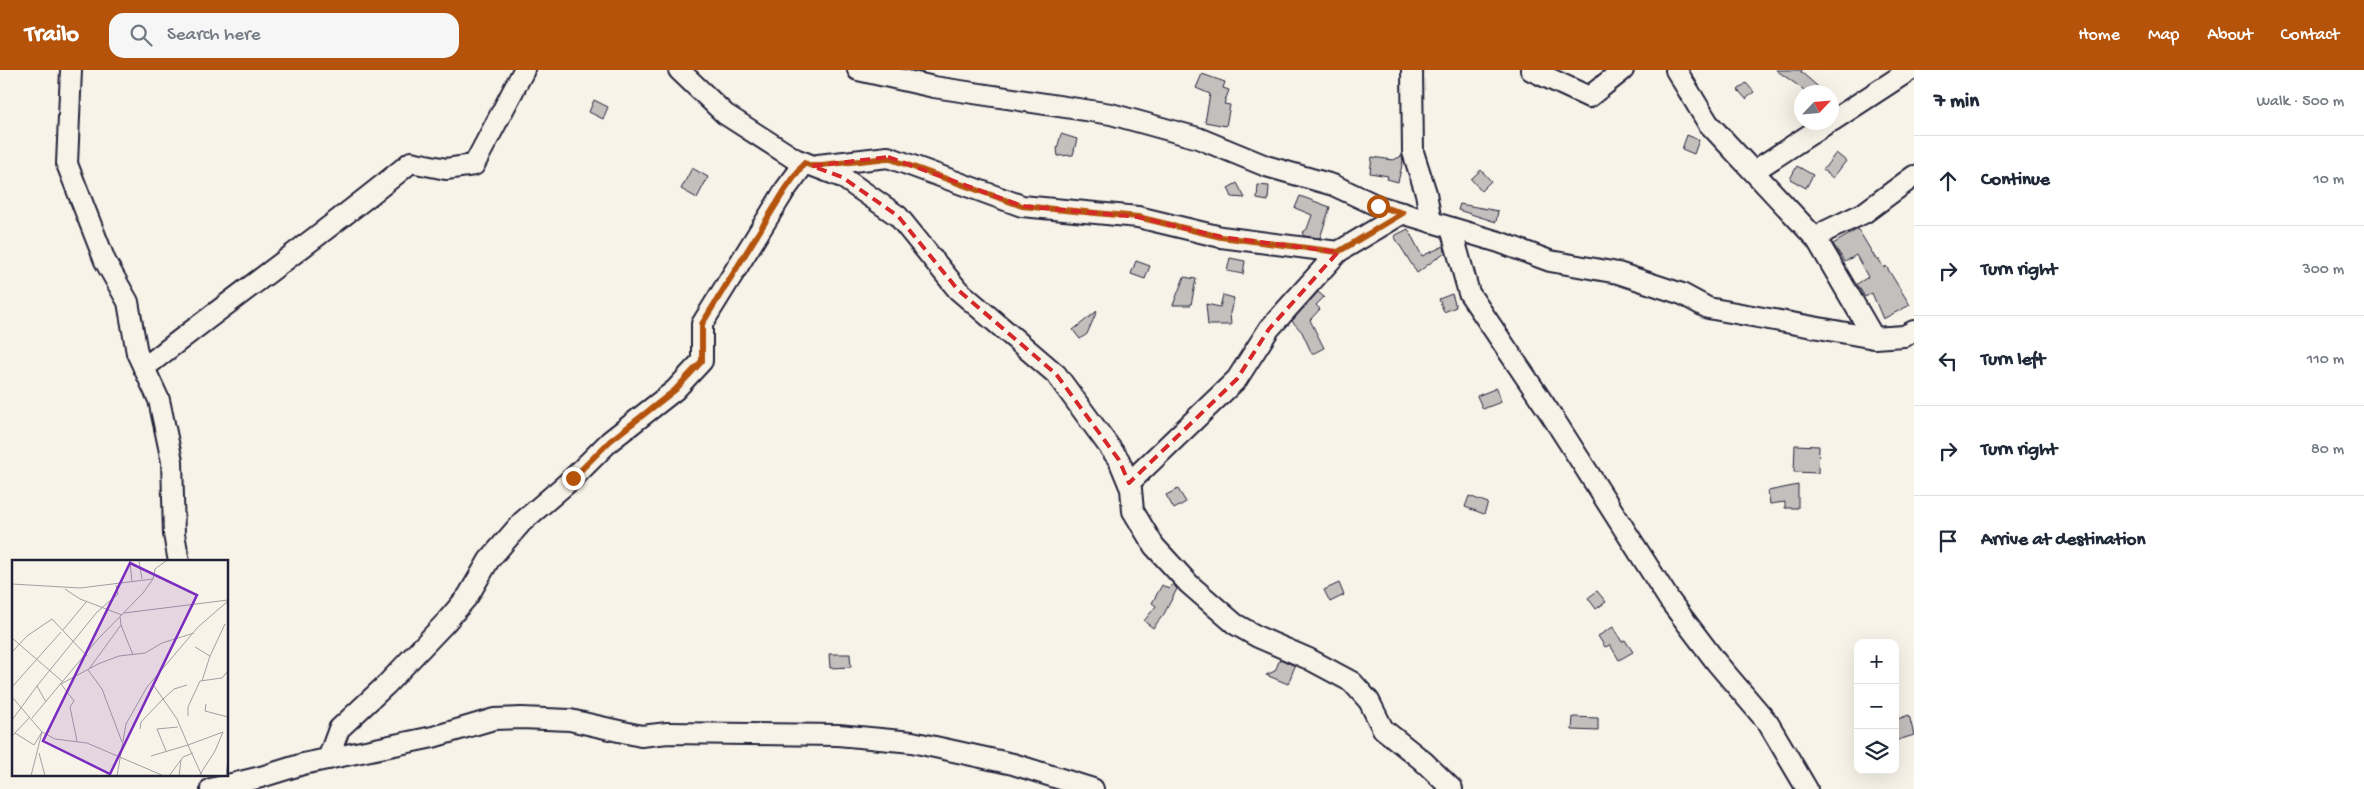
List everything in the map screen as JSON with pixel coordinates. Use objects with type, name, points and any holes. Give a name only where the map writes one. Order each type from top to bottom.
[{"type":"street","points":[[71,70],[66,164],[104,261],[128,302],[137,353],[159,400],[172,461],[174,534],[179,560]]},
{"type":"street","points":[[144,368],[263,275],[320,235],[411,162],[446,169],[474,166],[524,70]]},
{"type":"street","points":[[679,70],[725,114],[795,159],[842,177],[898,216],[958,290],[1056,374],[1119,460],[1129,483],[1133,511],[1150,539],[1189,584],[1235,624],[1258,637],[1309,658],[1352,682],[1370,701],[1383,729],[1423,761],[1452,789]]},
{"type":"street","points":[[858,70],[926,78],[1111,114],[1198,138],[1266,166],[1334,185],[1378,206],[1451,228],[1550,262],[1618,273],[1682,294],[1708,308],[1874,338],[1904,336],[1914,331]]},
{"type":"street","points":[[1412,70],[1413,152],[1426,193],[1431,222]]},
{"type":"street","points":[[1531,70],[1589,97],[1623,70]]},
{"type":"street","points":[[1676,70],[1708,123],[1817,240],[1874,338]]},
{"type":"street","points":[[1839,116],[1910,70]]},
{"type":"street","points":[[1754,171],[1818,130]]},
{"type":"street","points":[[328,759],[339,729],[386,685],[446,622],[468,596],[489,560],[522,522],[573,478],[610,441],[675,390],[702,361],[702,324],[785,190],[808,164],[888,158],[1022,206],[1138,217],[1221,237],[1338,252]]},
{"type":"street","points":[[1817,240],[1826,231],[1864,213],[1914,176]]},
{"type":"street","points":[[1129,483],[1237,379],[1269,329],[1338,252],[1403,213]]},
{"type":"street","points":[[1451,228],[1469,293],[1552,416],[1670,601],[1717,663],[1768,723],[1807,789]]},
{"type":"street","points":[[211,789],[328,759],[433,737],[494,719],[521,718],[570,720],[641,736],[668,733],[838,735],[912,742],[1013,764],[1094,789]]},
{"type":"street","points":[[201,776],[202,789]]},
{"type":"highlighted area","points":[[888,157],[1022,206],[1138,217],[1221,237],[1338,252],[1269,329],[1237,379],[1129,483],[1119,460],[1056,374],[958,290],[898,216],[842,177],[812,166]]},
{"type":"building","points":[[1776,70],[1802,70],[1801,72],[1816,85],[1797,85]]},
{"type":"building","points":[[1202,74],[1225,82],[1223,88],[1229,90],[1224,104],[1230,105],[1226,126],[1205,122],[1210,94],[1196,88]]},
{"type":"building","points":[[1746,83],[1754,92],[1746,99],[1738,90]]},
{"type":"building","points":[[594,100],[608,107],[603,119],[589,112]]},
{"type":"building","points":[[1061,134],[1077,139],[1073,155],[1058,156],[1057,149]]},
{"type":"building","points":[[1687,135],[1699,140],[1694,154],[1682,149]]},
{"type":"building","points":[[1836,153],[1846,161],[1833,178],[1823,170]]},
{"type":"building","points":[[1402,156],[1403,161],[1398,182],[1387,179],[1388,176],[1370,173],[1372,157],[1393,160]]},
{"type":"building","points":[[1797,166],[1813,175],[1806,188],[1790,179]]},
{"type":"building","points":[[692,168],[708,177],[697,198],[681,189]]},
{"type":"building","points":[[1481,170],[1491,181],[1481,191],[1471,179]]},
{"type":"building","points":[[1237,183],[1245,198],[1232,197],[1228,188]]},
{"type":"building","points":[[1258,185],[1269,186],[1268,201],[1257,199]]},
{"type":"building","points":[[1300,196],[1330,207],[1320,238],[1304,236],[1302,233],[1307,229],[1312,215],[1295,208]]},
{"type":"building","points":[[1460,204],[1498,211],[1496,222],[1458,210]]},
{"type":"building","points":[[1408,229],[1422,256],[1444,246],[1445,252],[1417,273],[1394,236]]},
{"type":"building","points":[[1858,229],[1876,259],[1878,258],[1884,268],[1886,266],[1910,305],[1883,319],[1872,293],[1865,297],[1857,284],[1868,277],[1856,255],[1845,262],[1833,244]]},
{"type":"building","points":[[1230,258],[1245,261],[1243,274],[1227,271]]},
{"type":"building","points":[[1136,261],[1150,266],[1145,279],[1131,274]]},
{"type":"building","points":[[1184,277],[1196,279],[1191,305],[1173,305]]},
{"type":"building","points":[[1318,292],[1324,297],[1316,305],[1320,309],[1310,320],[1324,348],[1312,354],[1302,332],[1292,321]]},
{"type":"building","points":[[1452,294],[1456,307],[1444,312],[1439,299]]},
{"type":"building","points":[[1223,295],[1234,298],[1230,313],[1231,325],[1208,325],[1206,304],[1220,307]]},
{"type":"building","points":[[1097,311],[1087,334],[1080,339],[1073,330]]},
{"type":"building","points":[[1497,388],[1501,402],[1483,409],[1477,396]]},
{"type":"building","points":[[1795,445],[1819,446],[1818,473],[1794,472]]},
{"type":"building","points":[[1798,485],[1798,508],[1785,508],[1785,502],[1770,504],[1768,491]]},
{"type":"building","points":[[1178,489],[1186,502],[1174,509],[1166,495]]},
{"type":"building","points":[[1469,496],[1488,503],[1484,514],[1465,507]]},
{"type":"building","points":[[1339,583],[1344,595],[1330,602],[1324,590]]},
{"type":"building","points":[[1173,584],[1177,589],[1164,614],[1153,628],[1144,621],[1156,606],[1152,603],[1162,585],[1169,589]]},
{"type":"building","points":[[1597,591],[1606,602],[1596,609],[1588,598]]},
{"type":"building","points":[[1613,627],[1622,642],[1625,640],[1633,652],[1619,660],[1610,645],[1605,647],[1598,636]]},
{"type":"building","points":[[829,654],[850,654],[851,667],[830,668]]},
{"type":"building","points":[[1280,659],[1295,666],[1288,684],[1266,675],[1275,671]]},
{"type":"building","points":[[1909,715],[1914,735],[1899,740],[1899,719]]},
{"type":"building","points":[[1573,717],[1598,718],[1598,731],[1572,730]]},
{"type":"route","points":[[573,478],[610,441],[675,390],[702,361],[702,324],[785,190],[804,163],[812,166],[888,158],[1022,206],[1138,217],[1221,237],[1338,252],[1403,213],[1378,206]]}]
